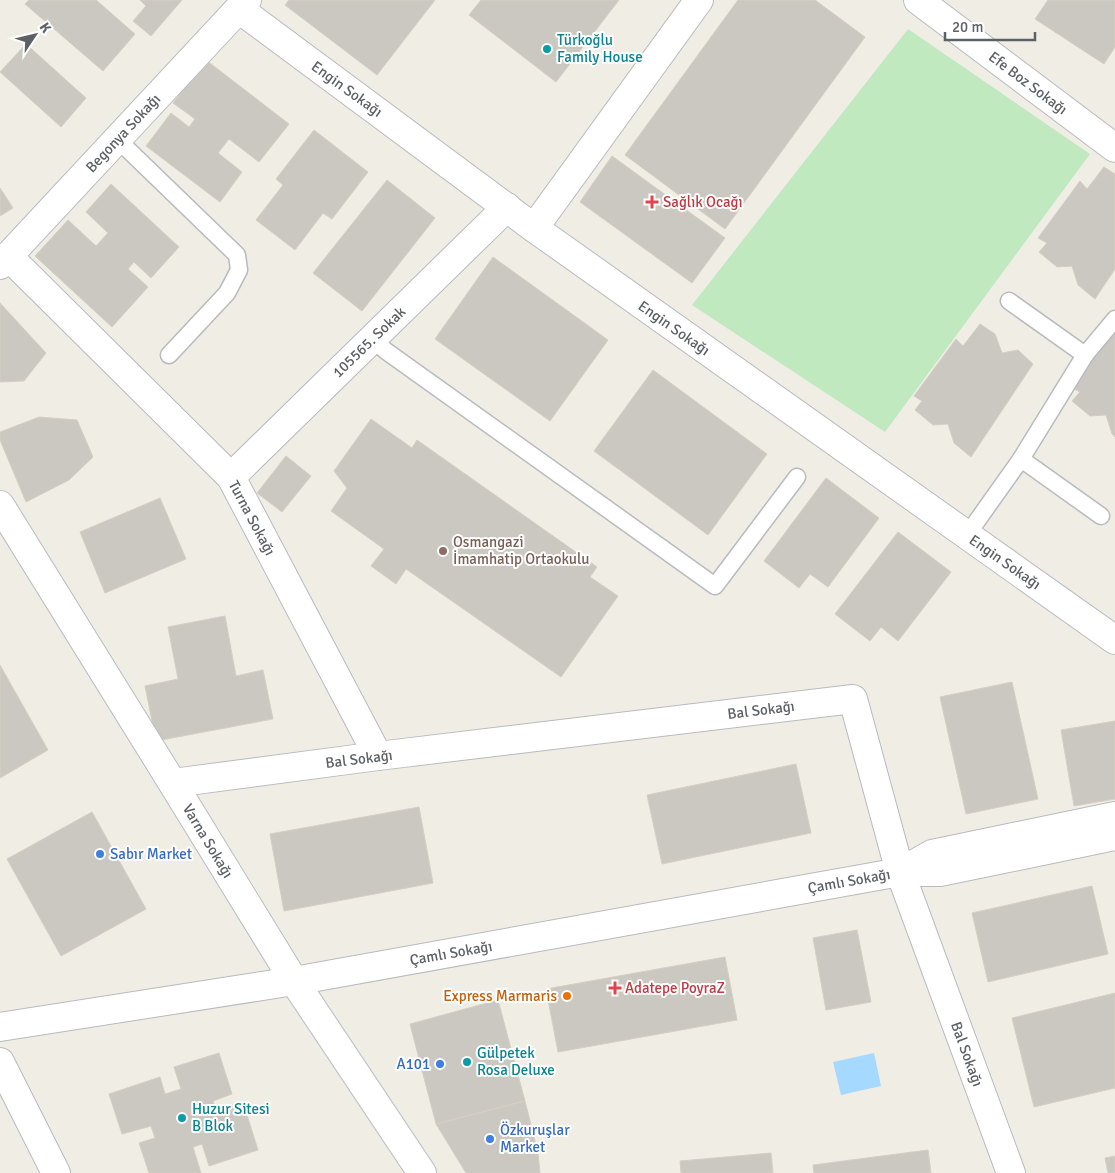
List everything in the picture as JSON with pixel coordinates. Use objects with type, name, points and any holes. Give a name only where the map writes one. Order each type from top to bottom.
[{"type":"street","points":[[534,228],[700,0]]},
{"type":"street","name":"Efe Boz Sokağı","points":[[918,0],[1115,148]]},
{"type":"street","name":"Engin Sokağı","points":[[243,4],[534,228],[1115,640]]},
{"type":"street","name":"Begonya Sokağı","points":[[4,261],[243,4]]},
{"type":"street","name":"105565. Sokak","points":[[231,477],[506,207]]},
{"type":"street","name":"Turna Sokağı","points":[[4,261],[231,477],[378,756]]},
{"type":"street","name":"Varna Sokağı","points":[[0,505],[294,981],[422,1173]]},
{"type":"street","name":"Bal Sokağı","points":[[173,783],[378,756],[853,700],[900,872],[1011,1173]]},
{"type":"street","name":"Çamlı Sokağı","points":[[900,872],[932,854],[1115,816]]},
{"type":"street","name":"Çamlı Sokağı","points":[[0,1028],[294,981],[900,872],[940,872],[1115,836]]},
{"type":"street","points":[[0,1062],[56,1173]]},
{"type":"lane","points":[[117,139],[237,255],[239,270],[226,293],[169,355]]},
{"type":"lane","points":[[1009,301],[1085,355]]},
{"type":"lane","points":[[967,535],[1021,459],[1085,355],[1115,319]]},
{"type":"lane","points":[[372,339],[546,467],[715,586],[797,477]]},
{"type":"lane","points":[[1021,459],[1101,516]]},
{"type":"green space","points":[[908,29],[1090,154],[885,432],[692,305]]},
{"type":"water","points":[[874,1053],[881,1086],[841,1095],[833,1062]]},
{"type":"building","points":[[29,0],[96,0],[135,34],[103,71],[25,4]]},
{"type":"building","points":[[140,0],[182,0],[151,36],[133,21],[146,6]]},
{"type":"building","points":[[289,0],[435,0],[377,75],[285,5]]},
{"type":"building","name":"Türkoğlu Family House","points":[[481,0],[619,0],[556,82],[469,15]]},
{"type":"building","points":[[738,0],[815,0],[865,37],[725,229],[625,155]]},
{"type":"building","points":[[1048,0],[1115,0],[1115,47],[1104,64],[1035,19]]},
{"type":"building","points":[[26,44],[86,98],[61,127],[0,72]]},
{"type":"building","points":[[206,60],[289,124],[259,162],[229,139],[218,153],[242,172],[220,202],[146,146],[171,113],[189,127],[195,119],[173,103]]},
{"type":"building","points":[[314,130],[368,172],[332,219],[323,213],[295,250],[256,220],[283,185],[276,179]]},
{"type":"building","points":[[612,156],[725,238],[692,283],[580,202]]},
{"type":"building","points":[[1104,167],[1115,174],[1115,269],[1095,299],[1078,285],[1072,266],[1057,267],[1039,252],[1047,243],[1038,238],[1080,181],[1087,189]]},
{"type":"building","points":[[387,180],[435,218],[362,311],[313,273]]},
{"type":"building","points":[[111,184],[179,247],[151,278],[134,262],[128,269],[148,287],[112,327],[35,256],[68,220],[96,246],[108,233],[86,212]]},
{"type":"building","points":[[0,188],[13,208],[0,216]]},
{"type":"building","points":[[493,257],[608,340],[550,421],[435,339]]},
{"type":"building","points":[[0,303],[46,353],[24,381],[0,382]]},
{"type":"building","points":[[980,324],[995,334],[1002,353],[1018,350],[1033,364],[971,457],[954,443],[948,424],[933,425],[915,410],[922,401],[914,396],[956,339],[963,346]]},
{"type":"building","points":[[1113,330],[1115,331],[1115,437],[1112,434],[1106,415],[1090,416],[1072,401],[1080,392],[1071,387]]},
{"type":"building","points":[[653,370],[767,454],[708,535],[594,451]]},
{"type":"building","points":[[39,417],[77,420],[93,457],[69,480],[26,502],[0,440],[0,432]]},
{"type":"building","points":[[371,419],[412,448],[417,440],[597,567],[590,577],[618,596],[561,677],[406,569],[396,584],[371,566],[384,549],[331,511],[347,488],[334,471]]},
{"type":"building","points":[[286,456],[311,476],[282,512],[257,493]]},
{"type":"building","points":[[826,478],[879,518],[828,587],[810,574],[799,588],[764,561]]},
{"type":"building","points":[[160,498],[186,559],[105,593],[80,532]]},
{"type":"building","points":[[898,532],[951,572],[898,641],[881,627],[870,641],[835,614]]},
{"type":"building","points":[[225,616],[236,676],[263,670],[273,719],[156,741],[145,686],[178,679],[168,627]]},
{"type":"building","points":[[0,665],[48,750],[0,778]]},
{"type":"building","points":[[1012,682],[1038,799],[966,814],[940,697]]},
{"type":"building","points":[[1115,721],[1115,799],[1074,806],[1061,730]]},
{"type":"building","points":[[796,764],[811,833],[662,864],[647,795]]},
{"type":"building","points":[[419,807],[433,883],[284,911],[270,834]]},
{"type":"building","points":[[92,812],[146,909],[61,956],[7,859]]},
{"type":"building","points":[[1092,886],[1108,954],[988,982],[972,913]]},
{"type":"building","points":[[857,930],[871,1002],[826,1010],[813,938]]},
{"type":"building","points":[[725,957],[737,1020],[558,1052],[546,989]]},
{"type":"building","points":[[1115,993],[1115,1088],[1034,1107],[1012,1018]]},
{"type":"building","name":"Gülpetek Rosa Deluxe","points":[[498,1000],[525,1101],[436,1124],[410,1024]]},
{"type":"building","name":"Huzur Sitesi B Blok","points":[[219,1053],[232,1094],[213,1101],[216,1110],[243,1102],[258,1150],[209,1166],[202,1144],[193,1147],[201,1173],[149,1173],[139,1143],[155,1138],[151,1126],[122,1134],[109,1094],[160,1077],[165,1094],[181,1089],[174,1067]]},
{"type":"building","name":"Özkuruşlar Market","points":[[525,1101],[538,1153],[540,1173],[466,1173],[436,1124]]},
{"type":"building","points":[[928,1150],[931,1173],[814,1173],[813,1165]]},
{"type":"building","points":[[771,1153],[773,1173],[681,1173],[680,1161]]},
{"type":"building","points":[[1115,1156],[1115,1173],[1108,1173],[1105,1158]]},
{"type":"place","name":"Türkoğlu Family House","points":[[547,49]]},
{"type":"place","name":"Sağlık Ocağı","points":[[652,202]]},
{"type":"place","name":"Osmangazi İmamhatip Ortaokulu","points":[[443,551]]},
{"type":"place","name":"Sabır Market","points":[[100,854]]},
{"type":"place","name":"Adatepe PoyraZ","points":[[615,988]]},
{"type":"place","name":"Express Marmaris","points":[[567,996]]},
{"type":"place","name":"Gülpetek Rosa Deluxe","points":[[467,1062]]},
{"type":"place","name":"A101","points":[[440,1064]]},
{"type":"place","name":"Huzur Sitesi B Blok","points":[[182,1118]]},
{"type":"place","name":"Özkuruşlar Market","points":[[490,1139]]}]
